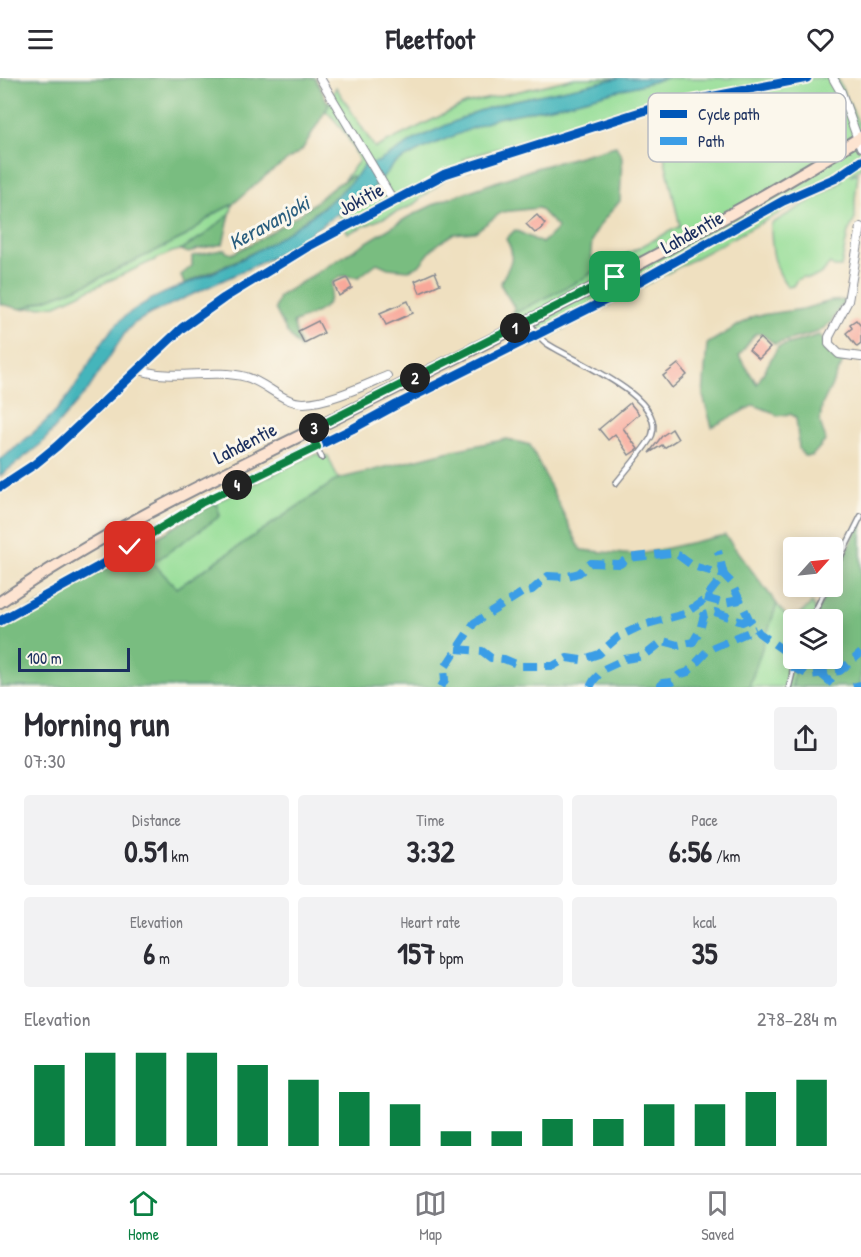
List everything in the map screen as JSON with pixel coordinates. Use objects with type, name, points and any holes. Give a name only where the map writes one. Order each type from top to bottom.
[{"type":"main road","name":"Lahdentie","points":[[846,150],[860,142]]},
{"type":"main road","name":"Lahdentie","points":[[0,602],[146,514],[528,321],[721,220],[824,162]]},
{"type":"street","points":[[320,78],[394,202]]},
{"type":"street","name":"Jokitie","points":[[730,93],[807,78]]},
{"type":"street","points":[[833,78],[841,93]]},
{"type":"street","points":[[846,105],[860,142]]},
{"type":"street","name":"Jokitie","points":[[0,487],[34,465],[57,446],[182,328],[224,297],[309,246],[445,174],[648,109]]},
{"type":"street","points":[[861,227],[848,301],[829,337],[829,344],[839,354],[861,357]]},
{"type":"street","points":[[137,369],[153,375],[245,377],[257,381],[290,401],[301,403],[322,399],[387,376]]},
{"type":"lane","points":[[528,321],[544,342],[613,380],[635,395],[645,407],[653,424],[652,435],[616,483]]},
{"type":"lane","points":[[309,431],[322,458]]},
{"type":"lane","points":[[843,552],[861,516]]},
{"type":"lane","points":[[789,687],[792,669]]},
{"type":"green space","points":[[0,78],[315,78],[329,105],[302,150],[269,173],[233,204],[214,214],[186,236],[87,284],[21,309],[0,304]]},
{"type":"green space","points":[[575,78],[619,78],[511,101],[476,112],[416,139],[378,162],[365,165],[354,181],[353,176],[345,178],[359,161],[346,134],[326,111],[336,87],[375,148],[465,104]]},
{"type":"green space","points":[[667,78],[837,78],[844,93],[648,93],[648,103],[463,159],[471,170],[447,178],[411,206],[348,233],[338,214],[373,188],[394,164],[422,149],[497,118],[565,104]]},
{"type":"green space","points":[[846,97],[859,124],[861,123],[861,168],[850,175],[858,173],[855,219],[848,232],[841,267],[834,267],[830,264],[818,275],[811,278],[802,277],[793,286],[788,287],[779,272],[774,257],[771,224],[836,186],[843,179],[528,348],[513,314],[680,226],[665,162],[846,162]]},
{"type":"green space","points":[[616,146],[622,157],[620,201],[600,224],[592,240],[592,258],[596,269],[583,279],[513,314],[514,307],[500,284],[512,257],[506,239],[515,230],[542,243],[558,228],[539,208],[502,212],[475,232],[453,234],[434,247],[419,266],[409,270],[388,268],[377,263],[359,277],[342,276],[332,282],[330,300],[322,310],[293,323],[301,349],[288,334],[275,309],[279,296],[408,217],[441,201],[536,168]]},
{"type":"green space","points":[[353,176],[354,181],[320,209],[273,242],[184,284],[181,275],[192,266],[192,256],[225,249],[226,252],[232,254],[287,223],[335,186]]},
{"type":"green space","points":[[233,204],[230,214],[203,236],[180,250],[56,305],[21,309],[87,284],[186,236],[214,214]]},
{"type":"green space","points":[[230,214],[223,244],[189,253],[180,250],[203,236]]},
{"type":"green space","points":[[845,300],[831,322],[818,332],[775,344],[760,333],[755,334],[739,356],[757,384],[778,347],[820,335],[831,353],[844,360],[822,405],[820,422],[826,440],[812,456],[804,456],[799,449],[796,417],[790,414],[777,416],[754,405],[712,427],[703,396],[707,344],[754,316]]},
{"type":"green space","points":[[507,439],[530,445],[581,550],[636,555],[725,535],[777,604],[749,687],[0,687],[0,631],[31,609],[93,576],[216,502],[220,516],[153,563],[177,588],[338,479]]},
{"type":"green space","points":[[315,454],[328,456],[338,479],[177,588],[152,563],[220,516],[216,502]]},
{"type":"green space","points":[[861,520],[861,687],[792,687],[795,669],[843,669],[843,609],[818,609],[825,597],[843,597],[843,559]]},
{"type":"green space","points":[[812,603],[815,609],[805,609]]},
{"type":"green space","points":[[777,604],[783,612],[783,669],[795,669],[792,687],[748,687]]},
{"type":"water","points":[[619,78],[667,78],[565,104],[497,118],[422,149],[394,164],[373,188],[298,242],[269,259],[133,324],[88,390],[41,444],[0,476],[0,460],[60,407],[104,340],[121,320],[141,305],[230,265],[273,242],[334,198],[365,165],[378,162],[416,139],[476,112],[511,101]]},
{"type":"building","points":[[537,215],[545,224],[535,233],[526,224]]},
{"type":"building","points":[[435,272],[440,284],[420,293],[415,281]]},
{"type":"building","points":[[347,278],[352,288],[339,296],[334,284]]},
{"type":"building","points":[[408,301],[413,313],[386,325],[380,313]]},
{"type":"building","points":[[856,320],[861,326],[861,344],[857,347],[846,333],[852,328],[850,324]]},
{"type":"building","points":[[318,321],[324,333],[304,343],[298,331]]},
{"type":"building","points":[[760,338],[770,348],[759,359],[749,350]]},
{"type":"building","points":[[678,364],[687,375],[672,388],[663,376]]},
{"type":"building","points":[[630,403],[639,414],[623,428],[638,449],[629,455],[615,434],[608,440],[599,429]]},
{"type":"building","points":[[672,429],[678,439],[664,448],[662,445],[649,453],[662,436]]},
{"type":"marked path","points":[[457,649],[482,651],[491,658],[504,659],[521,666],[553,666],[567,658],[581,660],[599,654],[618,637],[643,625],[684,614],[703,601],[724,575],[718,551]]},
{"type":"marked path","points":[[441,687],[445,680],[444,669],[474,623],[523,592],[532,590],[548,576],[564,577],[579,573],[591,563],[620,564],[628,558],[671,553],[678,555],[693,566],[724,575],[731,582],[749,619],[759,633],[783,650]]},
{"type":"marked path","points":[[705,598],[723,603],[740,600]]},
{"type":"marked path","points":[[590,687],[604,669],[625,659],[644,656],[663,641],[678,645],[693,642],[700,630],[704,615],[715,612],[742,622],[749,619]]},
{"type":"marked path","points":[[660,687],[662,683],[672,682],[679,675],[688,672],[709,649],[756,629]]},
{"type":"marked path","points":[[843,668],[861,653]]},
{"type":"marked path","points":[[796,669],[809,675],[842,669]]},
{"type":"marked path","points":[[821,674],[836,687]]},
{"type":"marked path","points":[[853,687],[861,685]]},
{"type":"cycle path","points":[[730,93],[807,78]]},
{"type":"cycle path","points":[[0,487],[57,446],[182,328],[224,298],[309,246],[445,174],[648,110]]},
{"type":"cycle path","points":[[0,621],[96,568],[201,503],[606,300],[783,201],[836,178],[861,161]]},
{"type":"route","points":[[130,547],[201,503],[317,447],[309,431],[615,277]]},
{"type":"water label","name":"Keravanjoki","points":[[269,223]]}]
